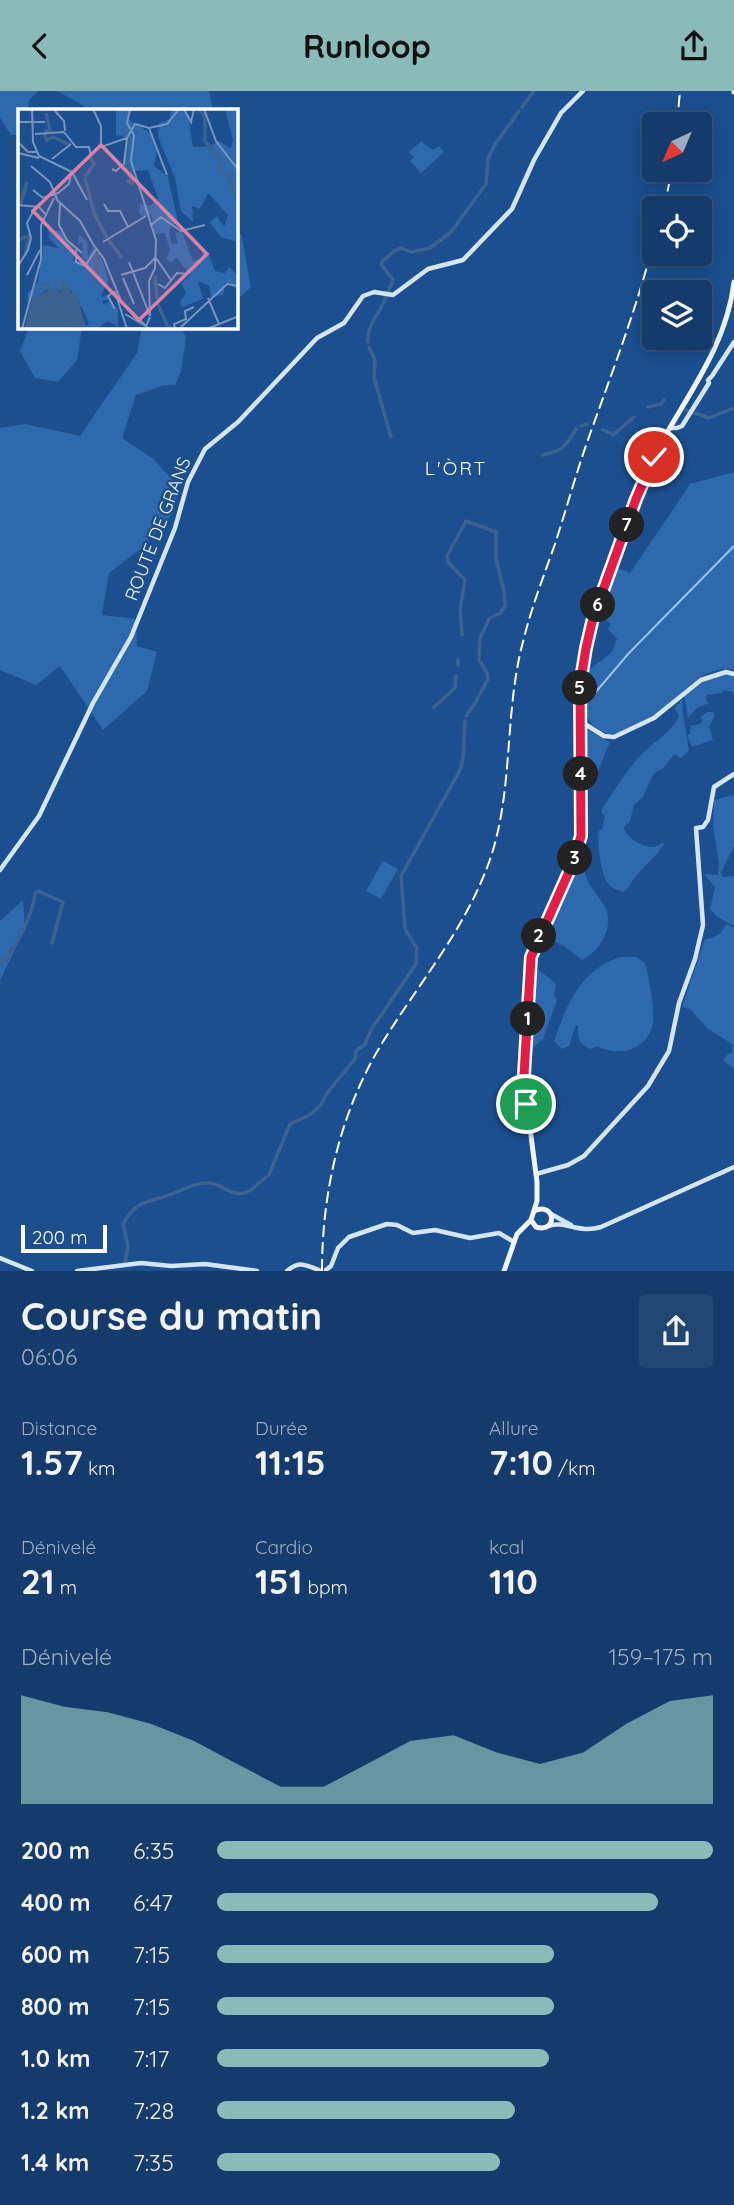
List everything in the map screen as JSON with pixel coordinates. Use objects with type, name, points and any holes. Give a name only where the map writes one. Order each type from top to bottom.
[{"type":"main road","points":[[580,720],[578,699],[593,618],[640,486],[715,352],[727,318],[734,282]]},
{"type":"main road","points":[[504,1271],[517,1234],[531,1220],[537,1201],[524,1082],[530,960],[580,843],[580,685]]},
{"type":"main road","points":[[514,1241],[526,1229],[542,1229],[548,1226],[552,1218],[537,1182]]},
{"type":"main road","points":[[534,1211],[547,1211]]},
{"type":"main road","points":[[531,1220],[536,1227]]},
{"type":"street","name":"ROUTE DE GRANS","points":[[0,870],[40,816],[93,703],[132,635],[175,528],[188,482],[205,449],[238,422],[307,347],[317,338],[344,323],[358,302],[368,293],[393,295],[428,269],[457,263],[469,255],[512,209],[534,160],[561,113],[583,91]]},
{"type":"street","points":[[671,428],[682,426],[709,383],[708,380],[734,342]]},
{"type":"street","points":[[580,720],[604,736],[614,737],[654,718],[701,680],[726,672],[734,674]]},
{"type":"street","points":[[536,1174],[568,1165],[584,1156],[648,1086],[670,1051],[679,1003],[695,959],[703,925],[696,828],[703,827],[708,820],[714,787],[734,774]]},
{"type":"street","points":[[548,1226],[559,1223],[582,1230],[596,1229],[734,1167]]},
{"type":"street","points":[[547,1211],[567,1223],[596,1229]]},
{"type":"street","points":[[327,1270],[344,1240],[359,1231],[387,1224],[397,1224],[413,1233],[435,1230],[470,1238],[499,1233],[514,1241]]},
{"type":"street","points":[[0,1258],[32,1271]]},
{"type":"street","points":[[77,1271],[141,1263],[171,1266],[205,1264],[257,1271]]},
{"type":"street","points":[[287,1271],[302,1263],[319,1270]]},
{"type":"shaded area","points":[[0,91],[39,91],[29,100],[28,109],[18,109],[18,135],[11,135],[0,118]]},
{"type":"shaded area","points":[[57,91],[209,91],[213,109],[89,109]]},
{"type":"shaded area","points":[[421,141],[433,150],[439,146],[444,152],[421,173],[410,161],[414,157],[409,152]]},
{"type":"shaded area","points":[[241,233],[251,287],[238,299],[238,239]]},
{"type":"shaded area","points":[[28,329],[82,329],[77,360],[58,382],[35,378],[20,351]]},
{"type":"shaded area","points":[[142,329],[181,329],[186,337],[181,372],[175,385],[165,385],[136,395],[122,438],[152,458],[178,485],[173,513],[142,548],[109,573],[102,615],[136,619],[137,646],[157,652],[147,691],[103,730],[60,666],[36,685],[0,670],[0,428],[25,424],[80,436],[137,353]]},
{"type":"shaded area","points":[[734,472],[734,670],[723,669],[703,676],[662,711],[624,731],[613,734],[603,732],[589,721],[586,715],[585,692],[589,670],[612,652],[617,639],[608,629],[611,624],[599,613],[618,568],[630,573],[690,484]]},
{"type":"shaded area","points":[[727,673],[734,675],[734,696],[733,692],[724,690],[722,693],[706,695],[709,703],[697,708],[688,718],[684,695],[700,683]]},
{"type":"shaded area","points":[[683,699],[689,751],[681,758],[675,754],[662,769],[654,773],[643,797],[634,805],[630,821],[624,828],[632,839],[645,846],[654,847],[665,842],[624,892],[615,889],[605,878],[598,832],[602,829],[605,816],[601,812],[602,808],[639,758],[675,723],[679,715],[674,708]]},
{"type":"shaded area","points":[[707,712],[713,712],[715,715],[709,727],[713,740],[692,747],[687,735],[690,734],[691,726],[702,723],[701,717]]},
{"type":"shaded area","points":[[587,729],[610,742],[589,787],[584,777],[584,730]]},
{"type":"shaded area","points":[[734,795],[734,846],[721,873],[722,877],[734,876],[734,926],[717,917],[710,909],[715,887],[704,874],[718,875],[719,862],[713,827],[714,800]]},
{"type":"shaded area","points":[[581,857],[587,880],[608,914],[604,937],[592,953],[582,960],[564,946],[542,936]]},
{"type":"shaded area","points":[[383,861],[398,869],[381,899],[366,891]]},
{"type":"shaded area","points":[[23,900],[25,929],[0,980],[0,921]]},
{"type":"shaded area","points":[[726,924],[734,928],[734,1069],[723,1060],[732,1053],[732,1044],[707,1028],[690,1009],[682,1007],[705,939],[718,935]]},
{"type":"shaded area","points":[[621,957],[636,957],[645,963],[650,984],[653,1023],[645,1040],[623,1051],[605,1050],[597,1046],[590,1049],[581,1042],[576,1025],[569,1046],[562,1049],[554,1041],[577,990],[596,970]]},
{"type":"shaded area","points":[[532,968],[556,983],[554,995],[557,1000],[543,1039],[530,1050]]},
{"type":"waterway","points":[[522,107],[534,91]]},
{"type":"waterway","points":[[404,249],[411,252],[430,248],[451,232],[486,184],[488,159],[519,111]]},
{"type":"waterway","points":[[388,292],[393,280],[381,264],[394,251],[402,248]]},
{"type":"waterway","points":[[368,342],[371,324],[386,297]]},
{"type":"waterway","points":[[369,347],[375,360],[374,378]]},
{"type":"waterway","points":[[375,381],[391,437]]},
{"type":"waterway","points":[[648,407],[661,404],[664,400]]},
{"type":"waterway","points":[[686,410],[709,418],[734,408]]},
{"type":"waterway","points":[[613,435],[634,417]]},
{"type":"waterway","points":[[581,426],[587,424]]},
{"type":"waterway","points":[[542,455],[563,447],[576,429]]},
{"type":"waterway","points":[[603,430],[610,433]]},
{"type":"waterway","points":[[462,635],[460,609],[465,580],[448,562],[447,556],[466,521],[496,532],[496,559],[505,606],[500,613],[489,619],[480,638],[479,660],[488,679],[466,716]]},
{"type":"waterway","points":[[584,717],[583,707],[629,653],[734,546]]},
{"type":"waterway","points":[[458,660],[458,665]]},
{"type":"waterway","points":[[434,707],[455,688],[456,676]]},
{"type":"waterway","points":[[405,928],[401,876],[460,770],[464,752],[465,721]]},
{"type":"waterway","points":[[0,963],[23,931],[38,891],[63,902],[52,943]]},
{"type":"waterway","points":[[269,1175],[290,1124],[308,1116],[320,1106],[355,1059],[356,1051],[365,1044],[371,1030],[416,964],[417,948],[406,931]]},
{"type":"waterway","points":[[125,1262],[128,1246],[123,1224],[138,1206],[203,1183],[213,1184],[234,1193],[244,1193],[266,1177]]},
{"type":"railway","points":[[678,112],[680,91]]},
{"type":"railway","points":[[667,196],[669,182]]},
{"type":"railway","points":[[322,1271],[330,1181],[345,1122],[356,1094],[384,1040],[467,912],[488,865],[502,809],[513,695],[527,626],[647,266]]},
{"type":"district","name":"L'ÒRT","points":[[456,468]]},
{"type":"route","points":[[526,1104],[524,1075],[531,957],[572,865],[581,836],[580,685],[586,648],[593,618],[642,481],[654,457]]}]
